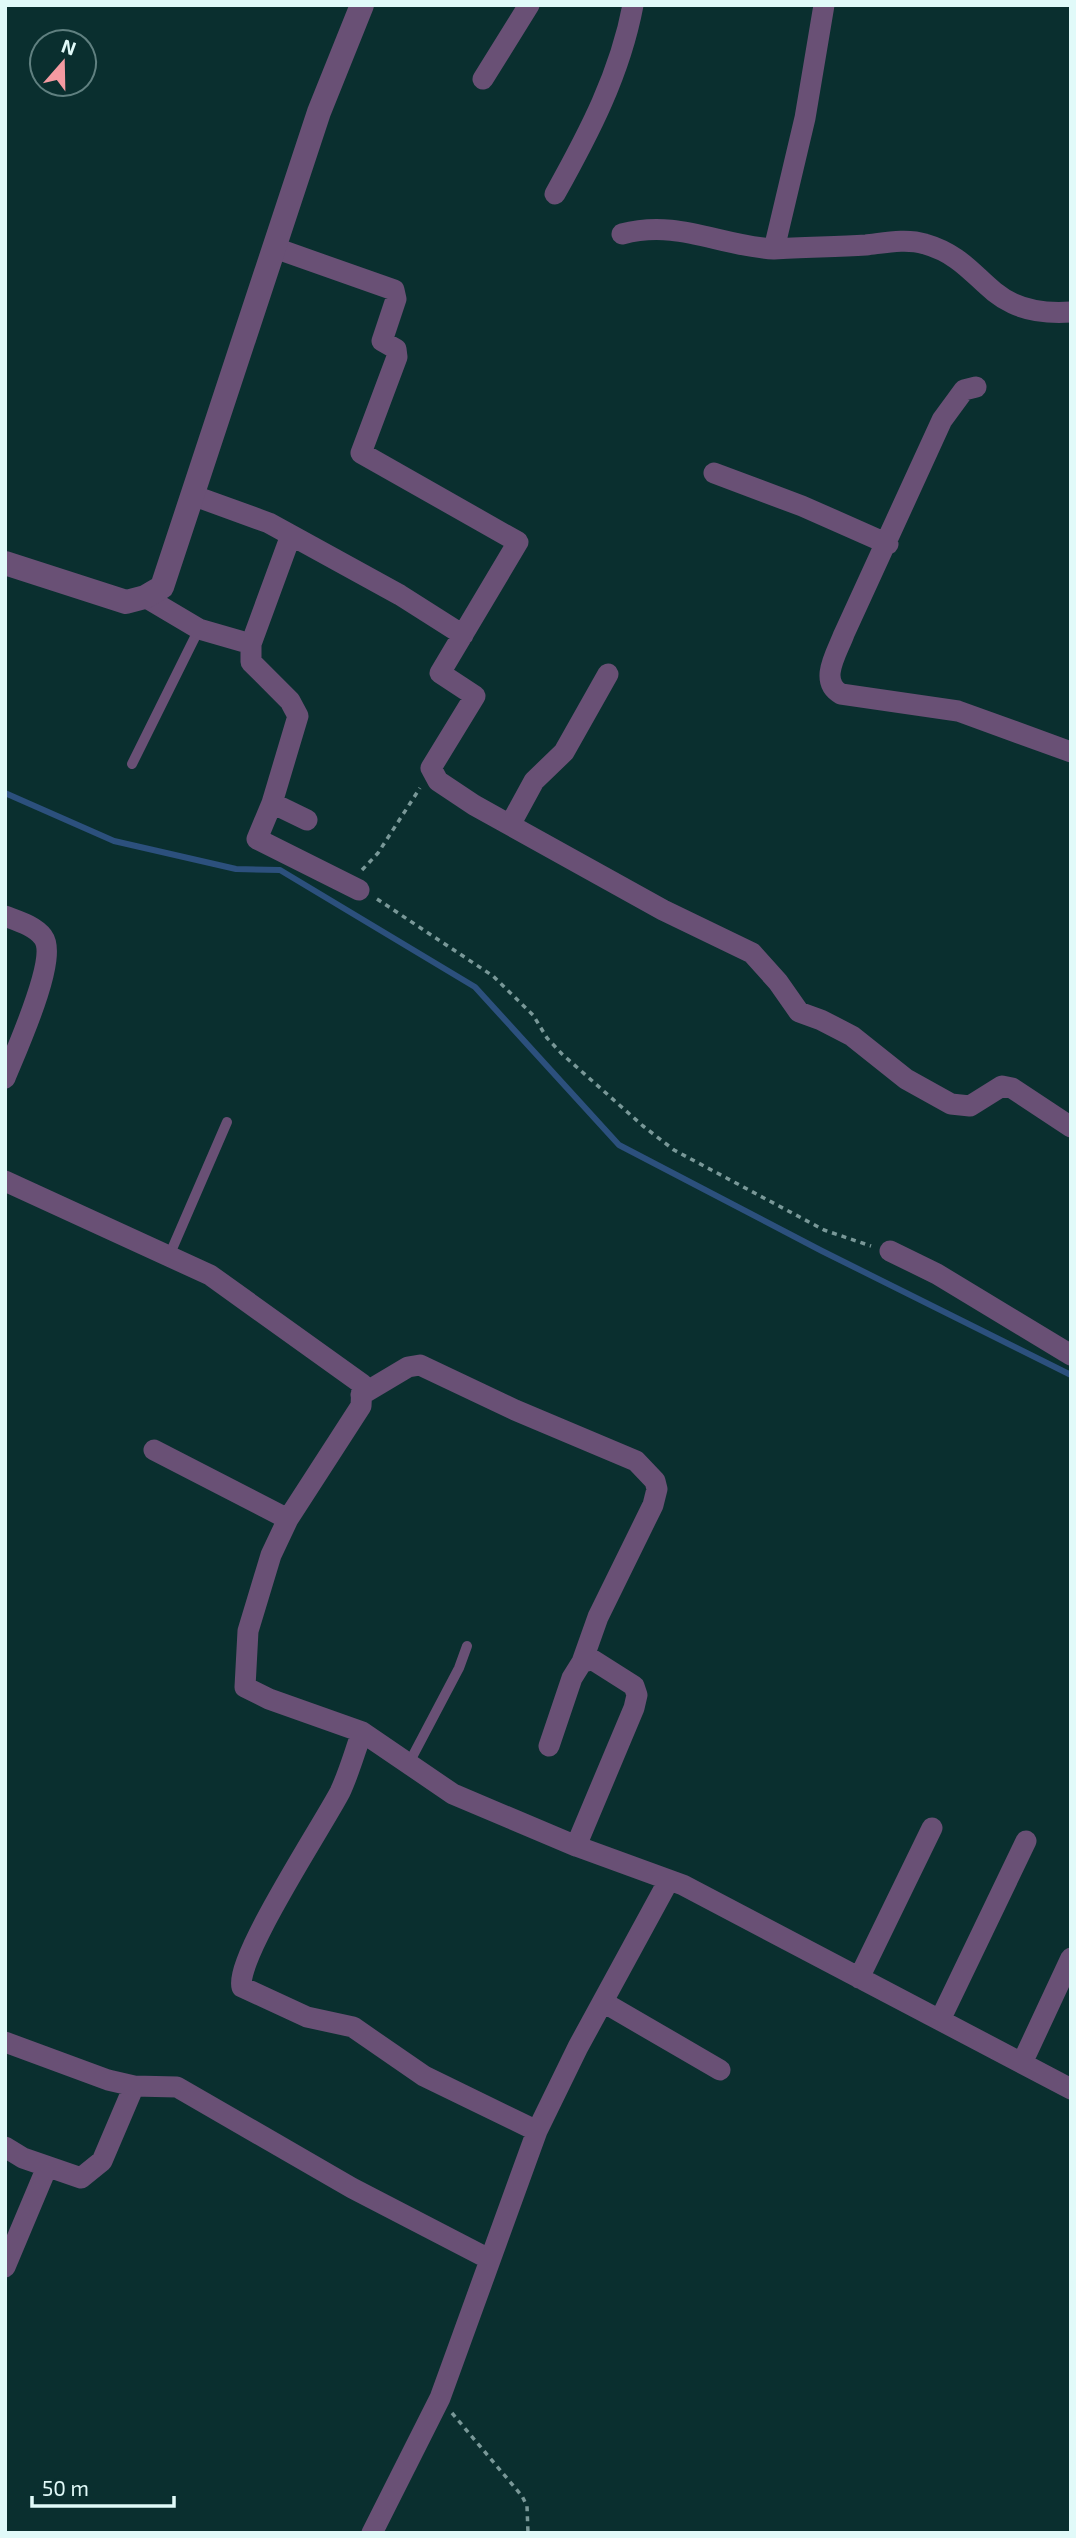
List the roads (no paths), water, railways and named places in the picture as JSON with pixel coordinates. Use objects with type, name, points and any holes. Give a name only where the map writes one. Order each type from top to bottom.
[{"type":"street","points":[[5,563],[126,602],[145,597],[162,587],[319,112],[362,5]]},
{"type":"street","points":[[483,79],[529,5]]},
{"type":"street","points":[[555,194],[597,119],[619,60],[633,5]]},
{"type":"street","points":[[774,248],[805,118],[824,5]]},
{"type":"street","points":[[622,234],[663,228],[755,248],[923,243],[957,261],[1012,305],[1038,314],[1071,312]]},
{"type":"street","points":[[275,248],[394,290],[396,299],[382,341],[396,349],[397,357],[361,453],[517,542],[440,673],[475,696],[431,768],[438,780],[510,825],[663,910],[752,953],[778,982],[799,1012],[852,1036],[906,1079],[951,1104],[970,1106],[1002,1086],[1012,1088],[1071,1127]]},
{"type":"street","points":[[976,387],[964,390],[942,420],[831,669],[832,689],[841,694],[958,711],[1071,752]]},
{"type":"street","points":[[714,473],[802,506],[888,544]]},
{"type":"street","points":[[192,495],[269,523],[401,595],[463,635]]},
{"type":"street","points":[[290,535],[251,644],[251,662],[290,701],[298,716],[272,803],[257,839],[359,890]]},
{"type":"street","points":[[145,597],[199,629],[251,644]]},
{"type":"street","points":[[510,825],[534,781],[564,752],[608,674]]},
{"type":"street","points":[[272,803],[307,820]]},
{"type":"street","points":[[5,916],[32,927],[44,937],[48,947],[41,983],[5,1078]]},
{"type":"street","points":[[5,1181],[210,1275],[362,1384],[361,1406],[288,1519],[271,1555],[247,1631],[245,1687],[269,1699],[362,1732],[453,1794],[576,1846],[669,1880],[1071,2089]]},
{"type":"street","points":[[890,1251],[937,1274],[1071,1355]]},
{"type":"street","points":[[361,1395],[408,1367],[420,1365],[636,1461],[655,1481],[657,1489],[653,1505],[598,1617],[582,1662],[572,1678],[549,1746]]},
{"type":"street","points":[[154,1450],[288,1519]]},
{"type":"street","points":[[576,1846],[637,1695],[634,1686],[623,1677],[593,1660],[582,1662]]},
{"type":"street","points":[[362,1732],[341,1791],[252,1950],[240,1980],[242,1987],[307,2017],[353,2027],[424,2076],[537,2131]]},
{"type":"street","points":[[859,1978],[932,1828]]},
{"type":"street","points":[[940,2020],[1026,1841]]},
{"type":"street","points":[[372,2533],[439,2398],[537,2131],[669,1880]]},
{"type":"street","points":[[1022,2063],[1071,1958]]},
{"type":"street","points":[[603,2002],[720,2070]]},
{"type":"street","points":[[5,2042],[108,2080],[134,2086],[177,2087],[352,2188],[489,2259]]},
{"type":"street","points":[[5,2147],[47,2167],[81,2178],[92,2172],[102,2161],[134,2086]]},
{"type":"street","points":[[5,2267],[47,2167]]},
{"type":"lane","points":[[132,764],[199,629]]},
{"type":"lane","points":[[169,1256],[227,1122]]},
{"type":"lane","points":[[409,1763],[467,1646]]},
{"type":"waterway","points":[[5,793],[114,841],[236,869],[280,870],[475,987],[619,1145],[822,1251],[1071,1375]]}]
